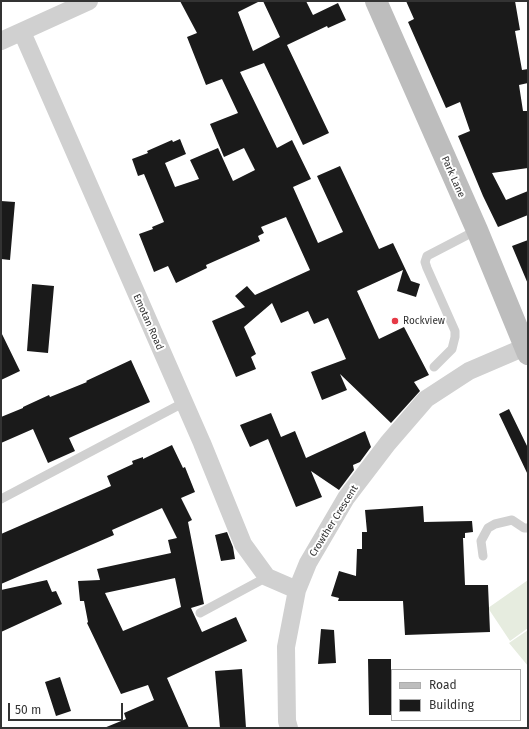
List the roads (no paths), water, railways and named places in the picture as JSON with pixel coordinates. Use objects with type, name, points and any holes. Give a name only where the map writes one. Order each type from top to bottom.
[{"type":"street","points":[[1,41],[89,1]]},
{"type":"street","name":"Park Lane","points":[[376,1],[477,230],[527,350]]},
{"type":"street","name":"Emotan Road","points":[[22,32],[183,403],[202,443],[243,544],[267,577]]},
{"type":"street","name":"Crowther Crescent","points":[[289,728],[287,721],[286,647],[298,590],[308,563],[346,498],[388,443],[426,399],[469,371],[527,350]]},
{"type":"street","points":[[267,577],[298,590]]},
{"type":"lane","points":[[434,367],[452,349],[455,331],[425,262],[427,256],[477,230]]},
{"type":"lane","points":[[1,499],[183,403]]},
{"type":"lane","points":[[483,556],[481,540],[488,528],[495,524],[512,520],[524,528],[528,528]]},
{"type":"lane","points":[[200,613],[267,577]]},
{"type":"place","name":"Rockview","points":[[395,321]]}]
